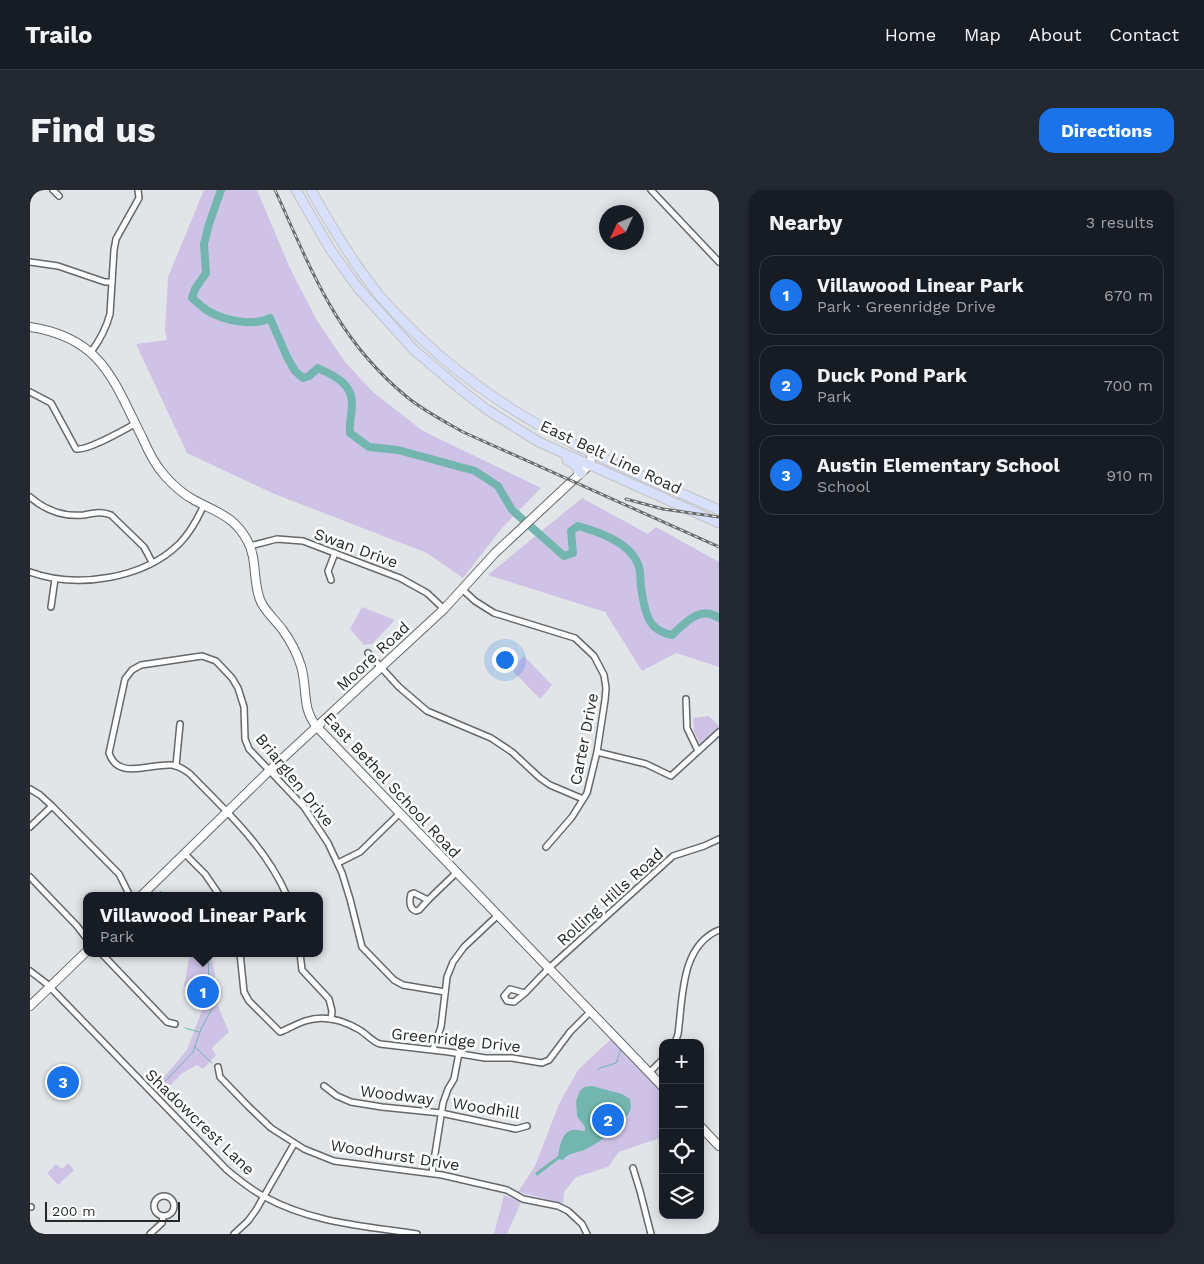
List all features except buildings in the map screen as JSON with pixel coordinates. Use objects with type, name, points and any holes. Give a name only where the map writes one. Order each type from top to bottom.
[{"type":"main road","name":"East Belt Line Road","points":[[296,190],[330,249],[371,302],[414,350],[458,388],[540,442],[719,523]]},
{"type":"main road","name":"East Belt Line Road","points":[[311,190],[330,224],[379,295],[433,350],[487,392],[564,439],[719,510]]},
{"type":"main road","points":[[371,302],[379,295]]},
{"type":"main road","points":[[540,442],[551,452],[574,464],[581,473]]},
{"type":"street","points":[[53,190],[59,196]]},
{"type":"street","points":[[91,352],[102,337],[108,324],[116,239],[139,198],[138,190]]},
{"type":"street","points":[[651,190],[719,262]]},
{"type":"street","points":[[30,262],[58,266],[105,282],[112,282]]},
{"type":"street","name":"East Bethel School Road","points":[[30,327],[64,336],[98,358],[112,378],[154,462],[164,475],[183,493],[229,518],[242,531],[253,553],[257,589],[261,602],[283,630],[297,657],[303,676],[308,715],[317,727],[660,1084]]},
{"type":"street","points":[[30,392],[51,403],[76,450],[81,450],[100,442],[135,424]]},
{"type":"street","name":"Moore Road","points":[[145,892],[270,770],[444,609],[495,553],[589,465],[593,452]]},
{"type":"street","points":[[30,497],[38,504],[54,512],[84,515],[105,512],[111,515],[144,547],[152,562]]},
{"type":"street","points":[[30,572],[68,581],[89,580],[107,578],[152,562],[180,542],[198,517],[204,504]]},
{"type":"street","name":"Swan Drive","points":[[250,546],[266,541],[288,539],[303,541],[406,581],[426,593],[444,609]]},
{"type":"street","points":[[331,580],[328,571],[335,553]]},
{"type":"street","points":[[50,608],[55,579]]},
{"type":"street","name":"Carter Drive","points":[[462,589],[494,613],[575,638],[594,656],[604,675],[606,688],[597,752],[587,794],[572,817],[546,847]]},
{"type":"street","points":[[368,653],[380,668],[427,711],[491,738],[512,752],[545,782],[583,799]]},
{"type":"street","name":"Briarglen Drive","points":[[176,766],[126,769],[117,766],[111,759],[109,753],[125,679],[132,670],[141,665],[202,656],[216,661],[232,678],[238,688],[244,707],[246,743],[311,815],[338,863],[350,899],[362,947],[394,980],[403,985],[446,992]]},
{"type":"street","points":[[686,699],[687,728],[698,751]]},
{"type":"street","points":[[180,724],[176,766],[190,774],[258,847],[274,870],[284,892]]},
{"type":"street","points":[[597,752],[646,764],[671,776],[719,732]]},
{"type":"street","points":[[30,789],[52,806],[119,874],[128,892]]},
{"type":"street","points":[[30,827],[52,806]]},
{"type":"street","points":[[338,863],[360,852],[399,814]]},
{"type":"street","name":"Rolling Hills Road","points":[[525,993],[548,968],[673,856],[719,839]]},
{"type":"street","points":[[184,853],[205,874],[217,892]]},
{"type":"street","points":[[428,900],[456,873]]},
{"type":"street","points":[[30,877],[83,933]]},
{"type":"street","points":[[433,1050],[441,1026],[448,977],[459,953],[497,916]]},
{"type":"street","points":[[676,1039],[687,970],[691,958],[699,945],[719,930]]},
{"type":"street","points":[[30,1006],[83,955]]},
{"type":"street","points":[[105,957],[167,1022],[175,1024]]},
{"type":"street","name":"Greenridge Drive","points":[[240,957],[244,992],[280,1032],[305,1021],[331,1019],[345,1022],[380,1044],[486,1058],[512,1058],[542,1063],[548,1060],[570,1032],[590,1012]]},
{"type":"street","points":[[300,957],[304,973],[329,999],[332,1011],[331,1019]]},
{"type":"street","name":"Shadowcrest Lane","points":[[30,972],[50,987],[227,1170],[264,1197],[315,1218],[380,1231],[417,1234]]},
{"type":"street","points":[[432,1173],[441,1113],[446,1095],[454,1079],[459,1053]]},
{"type":"street","points":[[649,1073],[659,1063]]},
{"type":"street","name":"Woodhurst Drive","points":[[218,1067],[220,1077],[248,1106],[271,1128],[294,1144],[334,1161],[432,1173],[507,1190],[523,1199],[558,1206],[574,1216],[588,1234]]},
{"type":"street","name":"Woodway","points":[[324,1086],[337,1096],[351,1102],[441,1113]]},
{"type":"street","name":"Woodhill","points":[[441,1113],[516,1129],[527,1126]]},
{"type":"street","points":[[703,1129],[718,1143]]},
{"type":"street","points":[[234,1234],[252,1216],[294,1144]]},
{"type":"street","points":[[633,1168],[650,1234]]},
{"type":"street","points":[[165,1196],[172,1201],[174,1206],[171,1214],[163,1217],[156,1213],[153,1206],[156,1199],[165,1196]]},
{"type":"street","points":[[150,1234],[162,1223],[163,1217]]},
{"type":"shaded area","points":[[204,190],[257,190],[289,266],[316,319],[345,362],[373,392],[423,431],[541,488],[502,528],[463,578],[427,553],[272,493],[187,453],[136,344],[167,340],[165,330],[168,277]]},
{"type":"shaded area","points":[[582,498],[648,534],[656,527],[719,562],[719,667],[676,653],[642,671],[605,612],[488,575]]},
{"type":"shaded area","points":[[362,607],[395,620],[372,644],[364,645],[350,629]]},
{"type":"shaded area","points":[[524,656],[552,685],[540,699],[511,669]]},
{"type":"shaded area","points":[[709,716],[719,726],[719,732],[702,747],[694,732],[693,718]]},
{"type":"shaded area","points":[[189,957],[211,957],[215,974],[214,997],[229,1032],[212,1048],[216,1055],[203,1069],[197,1065],[181,1074],[155,1102],[146,1092],[164,1077],[187,1050],[204,1005],[203,999],[184,986]]},
{"type":"shaded area","points":[[611,1039],[659,1090],[659,1138],[619,1152],[608,1167],[576,1177],[564,1192],[563,1203],[518,1192],[535,1166],[559,1104],[578,1070]]},
{"type":"shaded area","points":[[592,1086],[622,1094],[630,1099],[631,1107],[629,1113],[619,1126],[597,1143],[567,1156],[563,1160],[559,1159],[537,1176],[535,1173],[558,1156],[565,1134],[574,1130],[585,1131],[585,1127],[577,1116],[576,1101],[584,1087]]},
{"type":"shaded area","points":[[68,1163],[74,1170],[58,1185],[47,1173],[56,1164],[62,1169]]},
{"type":"shaded area","points":[[504,1195],[521,1202],[507,1234],[494,1234]]},
{"type":"waterway","points":[[221,190],[204,244],[206,273],[195,289],[192,298],[208,311],[230,320],[255,322],[270,318],[295,371],[303,378],[309,376],[318,368],[342,382],[350,391],[352,398],[350,433],[369,447],[398,450],[475,471],[498,486],[512,510],[564,556],[573,553],[571,531],[578,526],[595,531],[621,544],[634,556],[638,564],[646,612],[650,621],[659,630],[672,635],[688,620],[699,614],[712,614],[719,618]]},
{"type":"waterway","points":[[159,1088],[193,1052],[201,1029],[213,1007],[214,1002],[209,988],[208,957]]},
{"type":"waterway","points":[[185,1028],[199,1032]]},
{"type":"waterway","points":[[195,1047],[212,1063]]},
{"type":"waterway","points":[[598,1070],[616,1063],[622,1048]]},
{"type":"railway","points":[[275,190],[314,276],[328,302],[362,352],[382,375],[407,397],[463,432],[719,547]]},
{"type":"railway","points":[[626,499],[663,509],[719,517]]},
{"type":"place","name":"Villawood Linear Park","points":[[203,992]]},
{"type":"place","name":"Austin Elementary School","points":[[63,1082]]},
{"type":"place","name":"Duck Pond Park","points":[[608,1120]]}]
